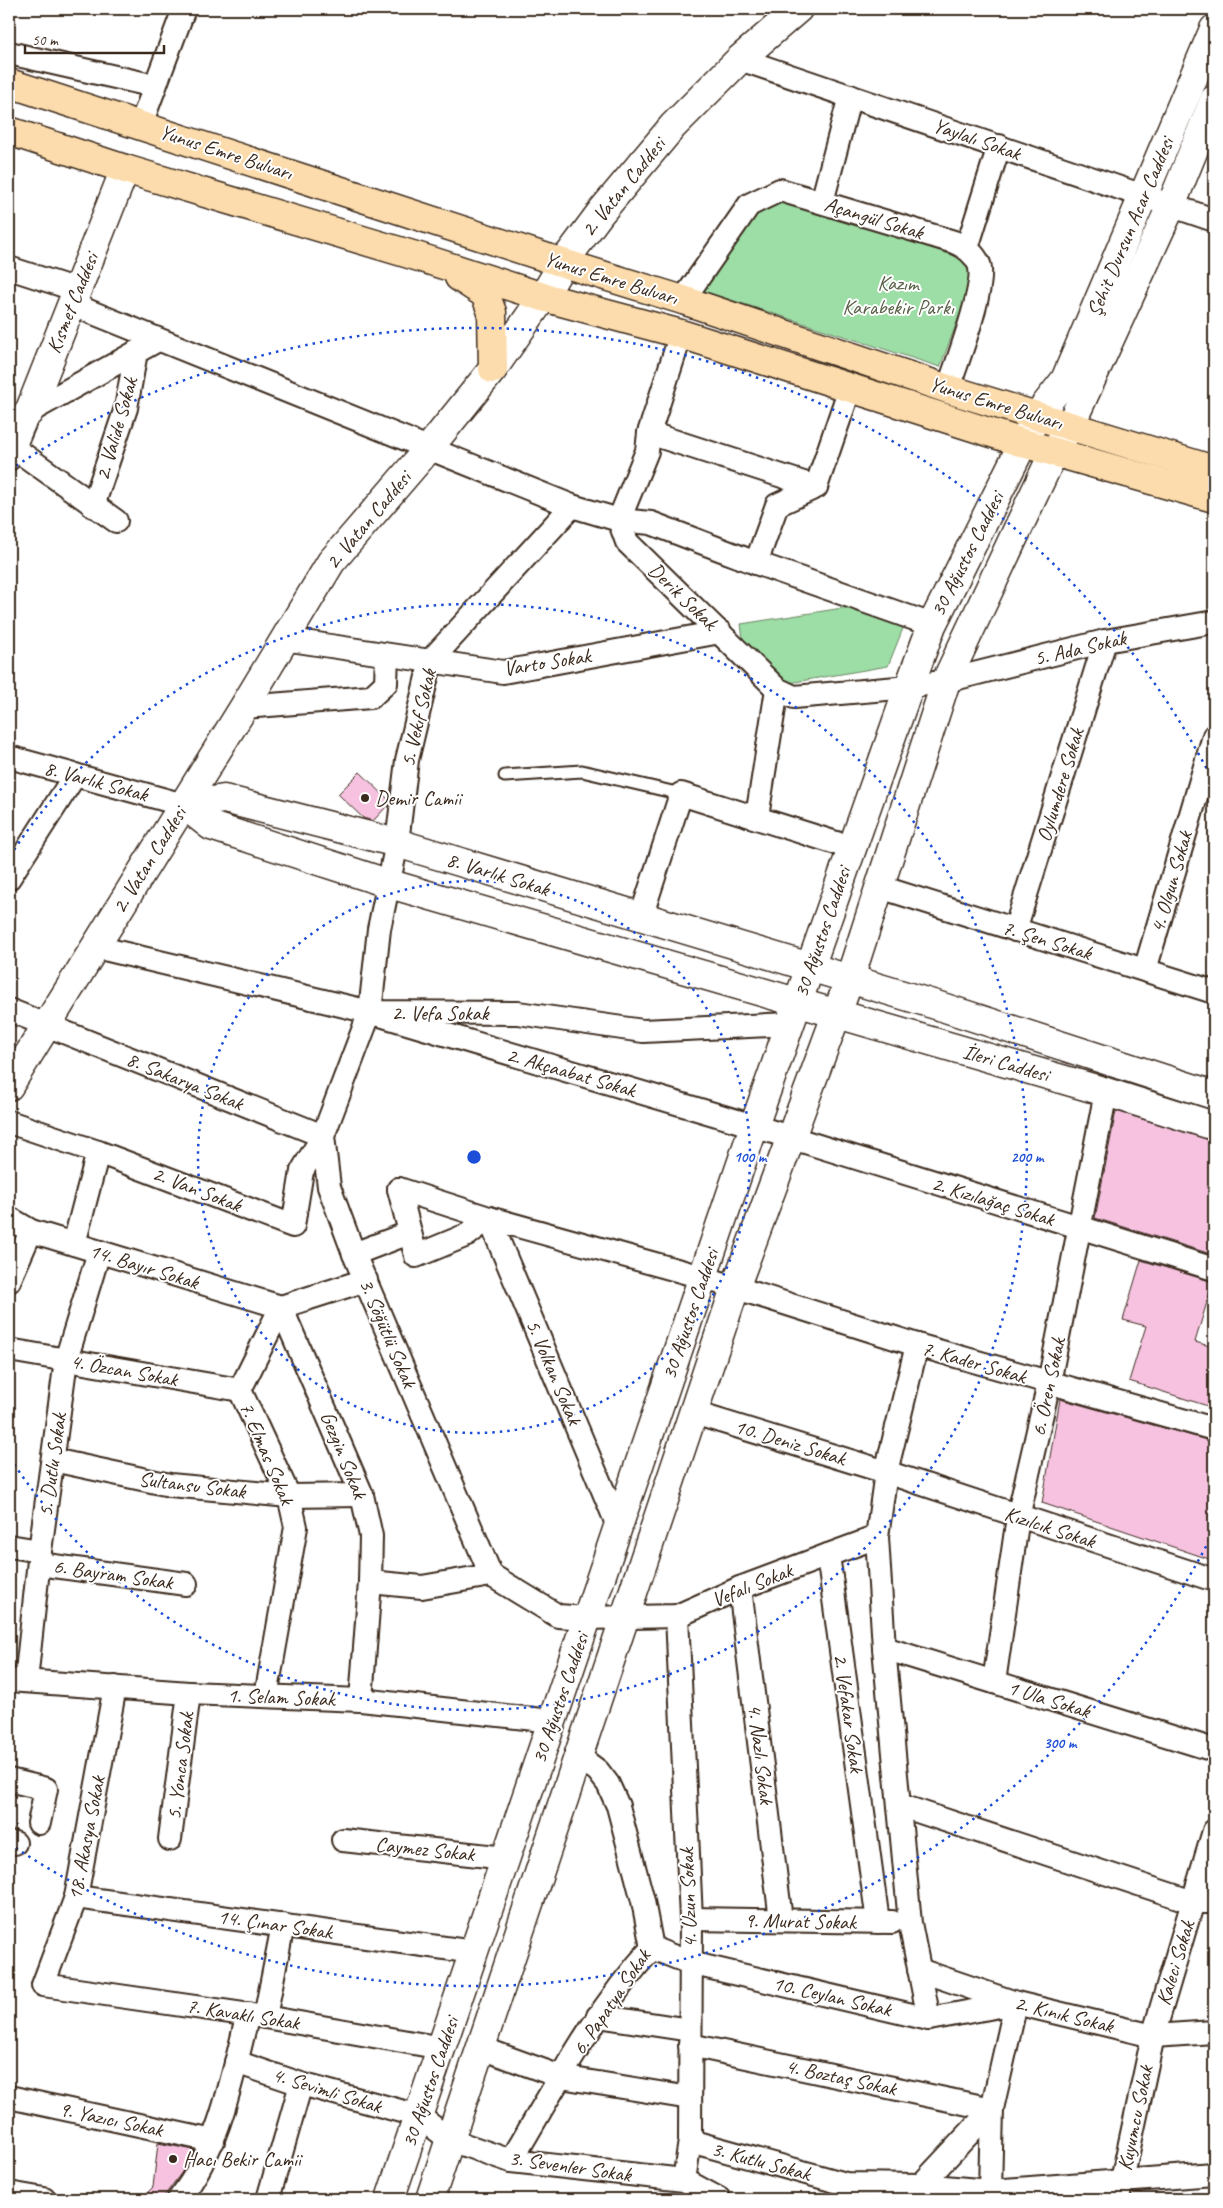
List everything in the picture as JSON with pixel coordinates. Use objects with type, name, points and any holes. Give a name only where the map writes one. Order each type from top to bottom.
[{"type":"main road","name":"2. Vatan Caddesi","points":[[9,1086],[244,707],[331,562],[429,448],[493,369],[543,297],[563,263],[601,212],[673,126],[740,58],[798,9]]},
{"type":"main road","name":"Şehit Dursun Acar Caddesi","points":[[1023,443],[1036,417],[1065,380],[1213,37]]},
{"type":"main road","name":"Yunus Emre Bulvarı","points":[[9,83],[141,124],[563,263],[683,300],[948,389],[1214,470]]},
{"type":"main road","name":"Şehit Dursun Acar Caddesi","points":[[1054,452],[1070,426],[1171,206],[1214,100]]},
{"type":"main road","name":"Yunus Emre Bulvarı","points":[[9,131],[125,170],[419,257],[543,297],[681,334],[1023,443],[1214,498]]},
{"type":"main road","name":"Kısmet Caddesi","points":[[10,446],[29,412],[125,170]]},
{"type":"main road","points":[[419,257],[458,277],[484,294],[492,312],[493,369]]},
{"type":"main road","name":"30 Ağustos Caddesi","points":[[430,2199],[735,1288],[773,1132],[794,1014],[809,967],[932,625],[1023,443]]},
{"type":"main road","name":"30 Ağustos Caddesi","points":[[390,2199],[702,1277],[773,1132],[837,1015],[946,681],[1054,452]]},
{"type":"main road","name":"8. Varlık Sokak","points":[[184,804],[224,799],[397,843],[809,967]]},
{"type":"main road","name":"8. Varlık Sokak","points":[[184,804],[210,826],[794,1014]]},
{"type":"main road","name":"İleri Caddesi","points":[[809,967],[850,978],[1214,1095]]},
{"type":"main road","name":"İleri Caddesi","points":[[794,1014],[837,1015],[1106,1092],[1214,1126]]},
{"type":"street","points":[[141,124],[184,9]]},
{"type":"street","points":[[9,53],[155,86]]},
{"type":"street","name":"Yaylalı Sokak","points":[[740,58],[1214,220]]},
{"type":"street","points":[[822,202],[850,96]]},
{"type":"street","points":[[948,389],[981,285],[979,264],[967,248],[999,146]]},
{"type":"street","name":"Açangül Sokak","points":[[683,300],[749,204],[780,190],[954,242],[967,248]]},
{"type":"street","points":[[9,268],[74,297],[158,340],[572,506],[619,520],[651,523],[756,564],[932,625]]},
{"type":"street","points":[[619,520],[647,451],[649,432],[681,334]]},
{"type":"street","points":[[29,412],[158,340]]},
{"type":"street","name":"2. Valide Sokak","points":[[94,506],[126,408],[136,352]]},
{"type":"street","points":[[756,564],[777,505],[816,487],[850,388]]},
{"type":"street","points":[[649,432],[816,487]]},
{"type":"street","points":[[10,446],[116,521]]},
{"type":"street","name":"5. Vekıf Sokak","points":[[370,1012],[379,929],[390,884],[397,843],[407,760],[431,660],[572,506]]},
{"type":"street","name":"Derik Sokak","points":[[619,520],[627,542],[776,689],[794,697],[909,687],[946,681]]},
{"type":"street","name":"5. Ada Sokak","points":[[946,681],[1105,640],[1214,622]]},
{"type":"street","name":"Varto Sokak","points":[[284,639],[503,672],[720,632]]},
{"type":"street","name":"Oylumdere Sokak","points":[[1015,930],[1105,640]]},
{"type":"street","points":[[244,707],[371,697],[386,683],[387,655]]},
{"type":"street","points":[[758,817],[776,689]]},
{"type":"street","name":"4. Olgun Sokak","points":[[1145,970],[1214,736]]},
{"type":"street","name":"8. Varlık Sokak","points":[[9,757],[184,804]]},
{"type":"street","points":[[9,878],[75,775]]},
{"type":"street","points":[[641,917],[681,794],[852,848]]},
{"type":"street","name":"7. Şen Sokak","points":[[880,887],[1214,992]]},
{"type":"street","name":"2. Vefa Sokak","points":[[96,947],[370,1012],[518,1013],[643,1031],[794,1014]]},
{"type":"street","name":"8. Sakarya Sokak","points":[[9,1010],[323,1136]]},
{"type":"street","name":"2. Akçaabat Sokak","points":[[370,1012],[773,1132]]},
{"type":"street","name":"3. Söğütlü Sokak","points":[[370,1012],[323,1136],[329,1187],[354,1254],[491,1575]]},
{"type":"street","name":"6. Ören Sokak","points":[[994,1682],[1018,1517],[1049,1384],[1081,1228],[1106,1092]]},
{"type":"street","name":"2. Van Sokak","points":[[9,1122],[98,1152],[293,1226],[302,1171],[323,1136]]},
{"type":"street","name":"2. Kızılağaç Sokak","points":[[773,1132],[1214,1269]]},
{"type":"street","points":[[74,1244],[98,1152]]},
{"type":"street","points":[[489,1218],[467,1235],[416,1256],[399,1189],[489,1218],[702,1277],[735,1288]]},
{"type":"street","name":"14. Bayır Sokak","points":[[9,1218],[31,1231],[281,1307]]},
{"type":"street","name":"5. Volkan Sokak","points":[[489,1218],[618,1526]]},
{"type":"street","points":[[9,1281],[31,1231]]},
{"type":"street","points":[[354,1254],[409,1232]]},
{"type":"street","name":"5. Dutlu Sokak","points":[[17,1681],[40,1557],[66,1360],[99,1252]]},
{"type":"street","points":[[281,1307],[366,1280]]},
{"type":"street","name":"7. Kader Sokak","points":[[735,1288],[917,1345],[1214,1430]]},
{"type":"street","name":"7. Elmas Sokak","points":[[266,1696],[296,1527],[288,1496],[240,1390],[281,1307]]},
{"type":"street","name":"Gezgin Sokak","points":[[281,1307],[362,1495],[371,1536],[370,1582],[361,1700]]},
{"type":"street","points":[[917,1345],[886,1472],[877,1537],[884,1648],[910,1923],[929,2019]]},
{"type":"street","name":"4. Özcan Sokak","points":[[9,1350],[240,1390]]},
{"type":"street","name":"10. Deniz Sokak","points":[[694,1413],[886,1472]]},
{"type":"street","name":"Sultansu Sokak","points":[[53,1460],[170,1485],[288,1496],[362,1495]]},
{"type":"street","name":"Kızılcık Sokak","points":[[886,1472],[1214,1580]]},
{"type":"street","points":[[828,1555],[877,1537]]},
{"type":"street","name":"6. Bayram Sokak","points":[[9,1546],[40,1557],[186,1584]]},
{"type":"street","name":"Vefalı Sokak","points":[[677,1616],[740,1588],[828,1555]]},
{"type":"street","name":"2. Vefakar Sokak","points":[[828,1555],[878,1922]]},
{"type":"street","points":[[370,1582],[422,1587],[491,1575],[558,1616],[587,1618],[677,1616]]},
{"type":"street","name":"4. Nazlı Sokak","points":[[740,1588],[781,1920]]},
{"type":"street","name":"4. Uzun Sokak","points":[[677,1616],[690,1919],[690,2141],[684,2180]]},
{"type":"street","name":"1 Ula Sokak","points":[[884,1648],[1214,1750]]},
{"type":"street","name":"1. Selam Sokak","points":[[17,1681],[189,1693],[361,1700],[552,1721]]},
{"type":"street","name":"18. Akasya Sokak","points":[[44,1985],[76,1897],[115,1687]]},
{"type":"street","name":"5. Yonca Sokak","points":[[170,1839],[189,1693]]},
{"type":"street","name":"6. Papatya Sokak","points":[[512,2161],[598,2016],[624,1978],[652,1948],[618,1806],[608,1784],[598,1771],[578,1756]]},
{"type":"street","points":[[9,1780],[46,1789],[39,1823]]},
{"type":"street","points":[[899,1806],[1204,1902]]},
{"type":"street","name":"Kaleci Sokak","points":[[1153,2036],[1204,1902],[1214,1832]]},
{"type":"street","name":"Caymez Sokak","points":[[343,1840],[506,1858]]},
{"type":"street","name":"14. Çınar Sokak","points":[[76,1897],[474,1952]]},
{"type":"street","name":"9. Murat Sokak","points":[[690,1919],[910,1923]]},
{"type":"street","points":[[179,2199],[194,2180],[213,2142],[236,2062],[256,2016],[283,1925]]},
{"type":"street","name":"10. Ceylan Sokak","points":[[652,1948],[690,1963],[929,2019],[1016,2003]]},
{"type":"street","name":"2. Kınık Sokak","points":[[919,1970],[1016,2003],[1153,2036],[1214,2032]]},
{"type":"street","name":"7. Kavaklı Sokak","points":[[44,1985],[256,2016],[442,2048]]},
{"type":"street","points":[[988,2195],[992,2109],[1016,2003]]},
{"type":"street","name":"4. Boztaş Sokak","points":[[598,2016],[992,2109]]},
{"type":"street","name":"Kuyumcu Sokak","points":[[1120,2190],[1153,2036]]},
{"type":"street","points":[[480,2048],[561,2077],[690,2098]]},
{"type":"street","name":"4. Sevimli Sokak","points":[[236,2062],[301,2084],[419,2116]]},
{"type":"street","points":[[268,2199],[301,2084]]},
{"type":"street","name":"9. Yazıcı Sokak","points":[[9,2097],[213,2142]]},
{"type":"street","points":[[922,2186],[992,2109]]},
{"type":"street","name":"3. Sevenler Sokak","points":[[419,2116],[450,2140],[512,2161],[684,2180],[718,2199]]},
{"type":"street","name":"3. Kutlu Sokak","points":[[690,2141],[847,2192],[922,2186],[988,2195],[1120,2190],[1214,2174]]},
{"type":"street","points":[[9,2193],[44,2199]]},
{"type":"lane","points":[[505,776],[582,771],[681,794]]},
{"type":"green space","name":"Kazım Karabekir Parkı","points":[[780,200],[956,256],[968,268],[971,285],[940,367],[700,290],[754,211]]},
{"type":"green space","points":[[849,607],[904,626],[888,666],[789,683],[774,678],[744,647],[741,624]]},
{"type":"building","name":"Demir Camii","points":[[360,772],[389,800],[388,805],[373,821],[363,818],[338,794]]},
{"type":"building","points":[[1116,1111],[1214,1141],[1214,1255],[1095,1218]]},
{"type":"building","points":[[1141,1260],[1213,1282],[1195,1342],[1214,1347],[1214,1408],[1129,1381],[1146,1326],[1123,1320]]},
{"type":"building","points":[[1060,1399],[1214,1442],[1214,1542],[1209,1559],[1042,1503]]},
{"type":"building","name":"Hacı Bekir Camii","points":[[158,2143],[194,2150],[182,2172],[162,2199],[141,2199],[153,2187]]},
{"type":"place","name":"Demir Camii","points":[[365,798]]},
{"type":"place","name":"Hacı Bekir Camii","points":[[173,2159]]}]
